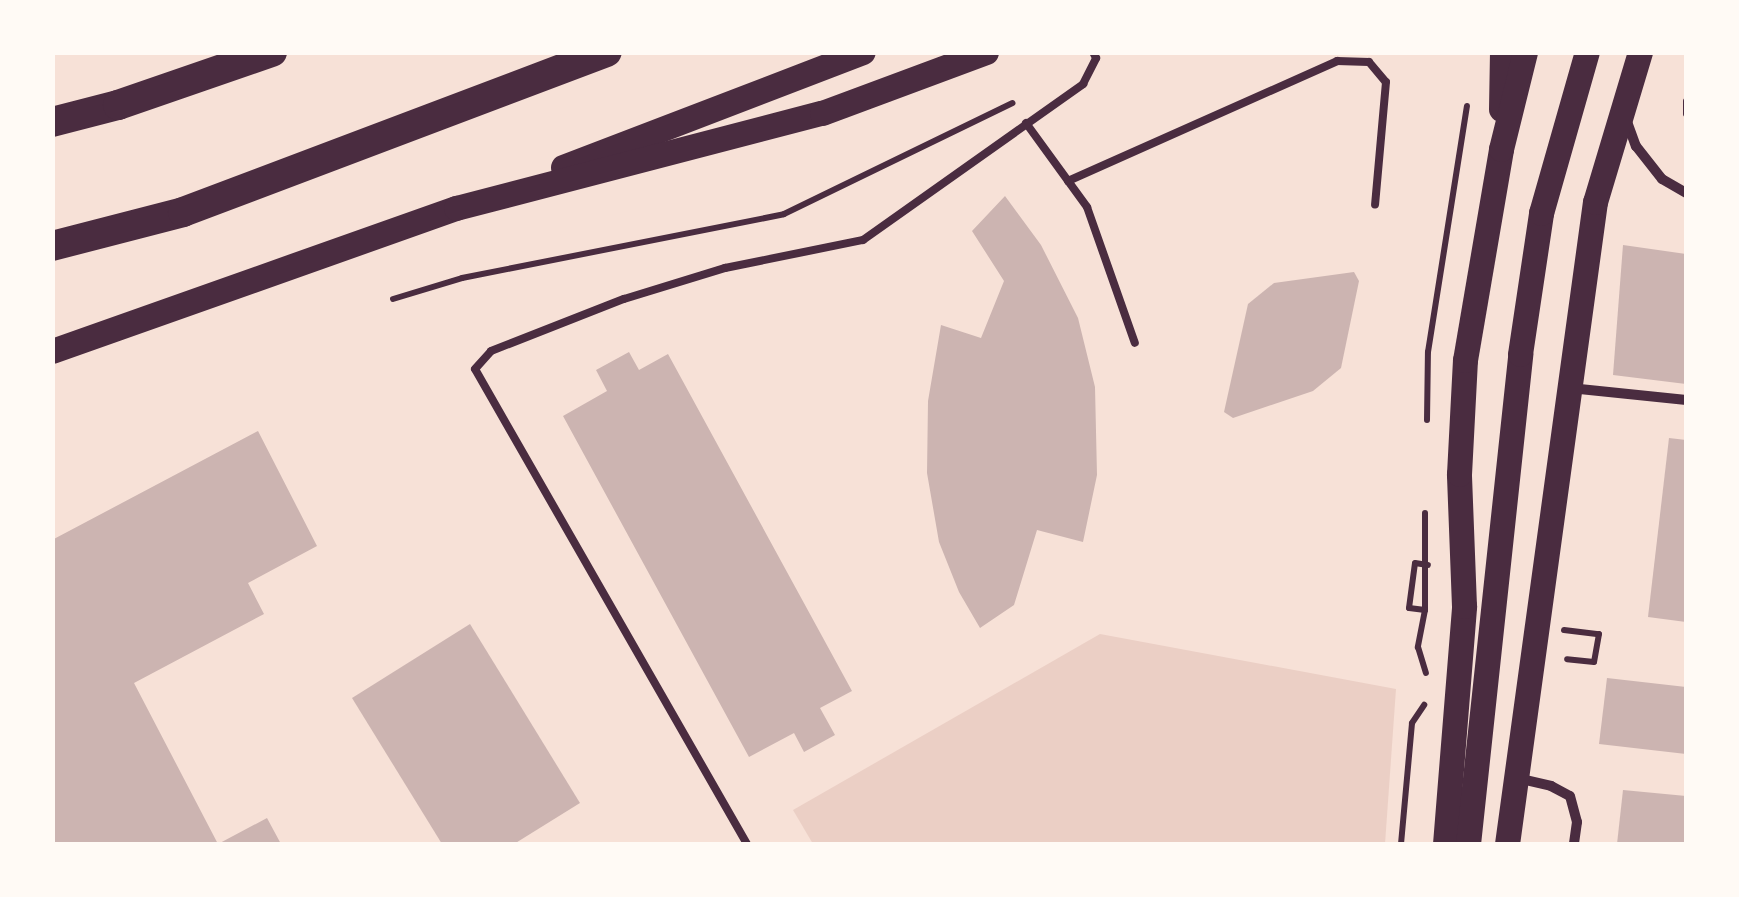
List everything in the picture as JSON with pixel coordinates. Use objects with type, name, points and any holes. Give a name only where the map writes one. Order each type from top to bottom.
[{"type":"highway","points":[[52,122],[118,105],[272,52]]},
{"type":"highway","points":[[52,246],[183,212],[396,136],[607,52]]},
{"type":"main road","points":[[52,352],[456,208],[863,52]]},
{"type":"main road","points":[[456,208],[822,113],[986,52]]},
{"type":"main road","points":[[1501,149],[1502,52]]},
{"type":"main road","points":[[1446,844],[1464,606],[1459,474],[1464,360],[1501,149],[1525,52]]},
{"type":"main road","points":[[1468,844],[1520,354],[1541,213],[1587,52]]},
{"type":"main road","points":[[1507,844],[1596,202],[1640,52]]},
{"type":"street","points":[[1622,109],[1636,146],[1654,168],[1686,193]]},
{"type":"street","points":[[1569,388],[1686,400]]},
{"type":"street","points":[[1516,778],[1551,786],[1570,796],[1576,822],[1574,844]]},
{"type":"lane","points":[[747,844],[475,368],[492,350],[624,299],[740,264],[864,240],[1083,84],[1096,58],[1093,52]]},
{"type":"lane","points":[[1068,181],[1337,61],[1369,62],[1386,82],[1375,204]]},
{"type":"lane","points":[[1026,123],[1086,207],[1135,343]]},
{"type":"path","points":[[394,299],[462,278],[784,214],[1028,94]]},
{"type":"path","points":[[1686,101],[1686,114]]},
{"type":"path","points":[[1436,582],[1429,611],[1409,608],[1416,563],[1438,567]]},
{"type":"path","points":[[1567,659],[1594,662],[1599,634]]},
{"type":"shaded area","points":[[1100,634],[1396,689],[1385,844],[813,844],[793,810]]},
{"type":"building","points":[[1005,196],[1041,245],[1078,318],[1095,387],[1097,475],[1083,542],[1037,530],[1014,605],[980,628],[959,592],[939,542],[927,473],[928,401],[941,325],[981,338],[1004,281],[972,231]]},
{"type":"building","points":[[1623,245],[1686,254],[1686,384],[1613,375]]},
{"type":"building","points":[[1354,272],[1359,281],[1341,368],[1313,391],[1233,418],[1224,412],[1248,304],[1274,283]]},
{"type":"building","points":[[629,352],[639,370],[668,354],[852,691],[820,708],[835,735],[804,752],[794,733],[749,757],[563,416],[607,391],[596,370]]},
{"type":"building","points":[[258,431],[317,546],[248,583],[264,614],[134,683],[218,844],[52,844],[52,540]]},
{"type":"building","points":[[1669,438],[1686,440],[1686,622],[1648,617]]},
{"type":"building","points":[[470,624],[580,803],[514,844],[442,844],[352,698]]},
{"type":"building","points":[[1607,678],[1686,687],[1686,754],[1599,744]]},
{"type":"building","points":[[1623,790],[1686,796],[1686,844],[1617,844]]},
{"type":"building","points":[[267,818],[281,844],[218,844]]}]
